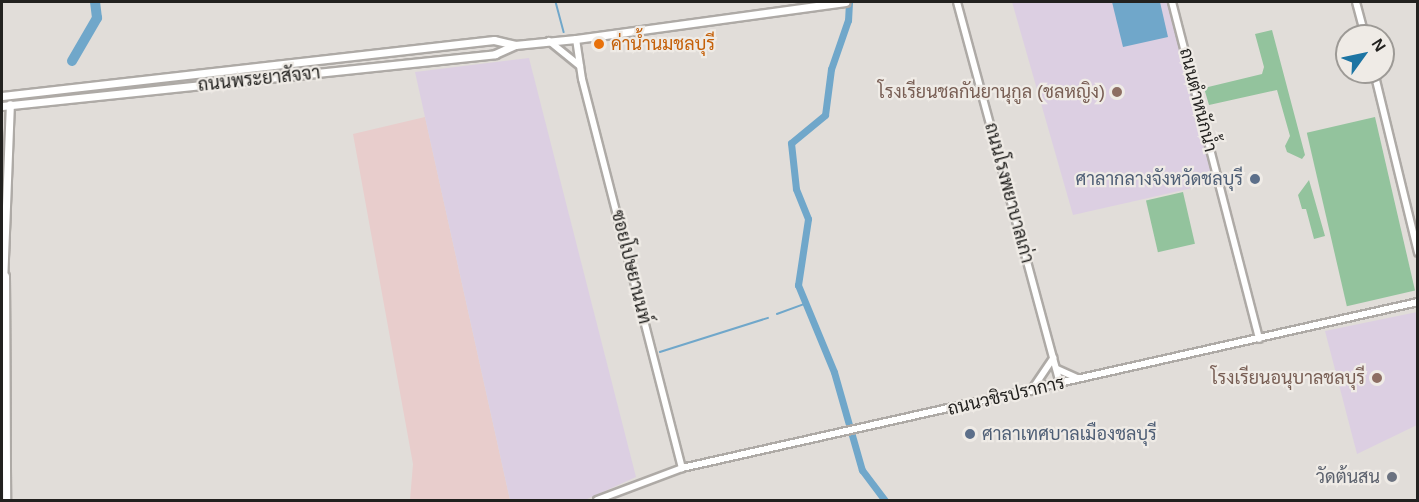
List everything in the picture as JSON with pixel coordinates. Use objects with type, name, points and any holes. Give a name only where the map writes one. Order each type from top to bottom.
[{"type":"main road","name":"ถนนพระยาสัจจา","points":[[5,106],[495,54],[516,45],[576,39],[844,2]]},
{"type":"main road","name":"ถนนพระยาสัจจา","points":[[6,96],[494,40],[516,45]]},
{"type":"main road","points":[[494,40],[495,54]]},
{"type":"main road","points":[[318,73],[321,59]]},
{"type":"main road","points":[[233,82],[234,70]]},
{"type":"main road","points":[[133,81],[134,92]]},
{"type":"main road","points":[[6,96],[6,501]]},
{"type":"main road","points":[[2,310],[5,276]]},
{"type":"street","name":"ถนนโรงพยาบาลเก่า","points":[[957,2],[1060,385]]},
{"type":"street","name":"ถนนตำหนักน้ำ","points":[[1172,2],[1259,339]]},
{"type":"street","points":[[1356,2],[1362,24]]},
{"type":"street","name":"ซอยโปษยานนท์","points":[[576,39],[580,66],[682,468]]},
{"type":"street","points":[[549,41],[580,66]]},
{"type":"street","points":[[1377,84],[1418,253]]},
{"type":"street","name":"ถนนวชิรปราการ","points":[[597,501],[682,468],[1060,385],[1418,302]]},
{"type":"street","points":[[1030,391],[1053,358]]},
{"type":"street","points":[[1056,367],[1070,377],[1087,378]]},
{"type":"shaded area","name":"โรงเรียนชลกันยานุกูล (ชลหญิง)","points":[[1012,2],[1172,2],[1219,182],[1073,215]]},
{"type":"shaded area","points":[[529,58],[636,477],[585,500],[510,500],[415,72]]},
{"type":"shaded area","points":[[425,117],[510,500],[410,500],[413,464],[353,134]]},
{"type":"shaded area","name":"โรงเรียนอนุบาลชลบุรี","points":[[1417,312],[1417,425],[1357,454],[1325,331]]},
{"type":"green space","points":[[1272,30],[1305,155],[1302,159],[1287,152],[1285,146],[1290,136],[1277,90],[1209,105],[1204,88],[1262,74],[1264,67],[1255,34]]},
{"type":"green space","points":[[1375,117],[1415,290],[1347,306],[1307,133]]},
{"type":"green space","points":[[1309,180],[1325,236],[1314,239],[1306,209],[1302,209],[1298,195]]},
{"type":"green space","points":[[1183,192],[1195,244],[1158,252],[1146,201]]},
{"type":"water","points":[[1112,2],[1160,2],[1168,37],[1123,47]]},
{"type":"waterway","points":[[72,61],[97,18],[95,2]]},
{"type":"waterway","points":[[556,2],[564,32]]},
{"type":"waterway","points":[[849,2],[848,20],[831,69],[825,115],[791,143],[796,189],[808,219],[798,285],[834,372],[862,470],[885,500]]},
{"type":"waterway","points":[[777,314],[804,304]]},
{"type":"waterway","points":[[660,352],[768,318]]},
{"type":"place","name":"ค่าน้ำนมชลบุรี","points":[[599,44]]},
{"type":"place","name":"โรงเรียนชลกันยานุกูล (ชลหญิง)","points":[[1117,92]]},
{"type":"place","name":"ศาลากลางจังหวัดชลบุรี","points":[[1255,179]]},
{"type":"place","name":"โรงเรียนอนุบาลชลบุรี","points":[[1377,378]]},
{"type":"place","name":"ศาลาเทศบาลเมืองชลบุรี","points":[[970,434]]},
{"type":"place","name":"วัดต้นสน","points":[[1392,477]]}]
